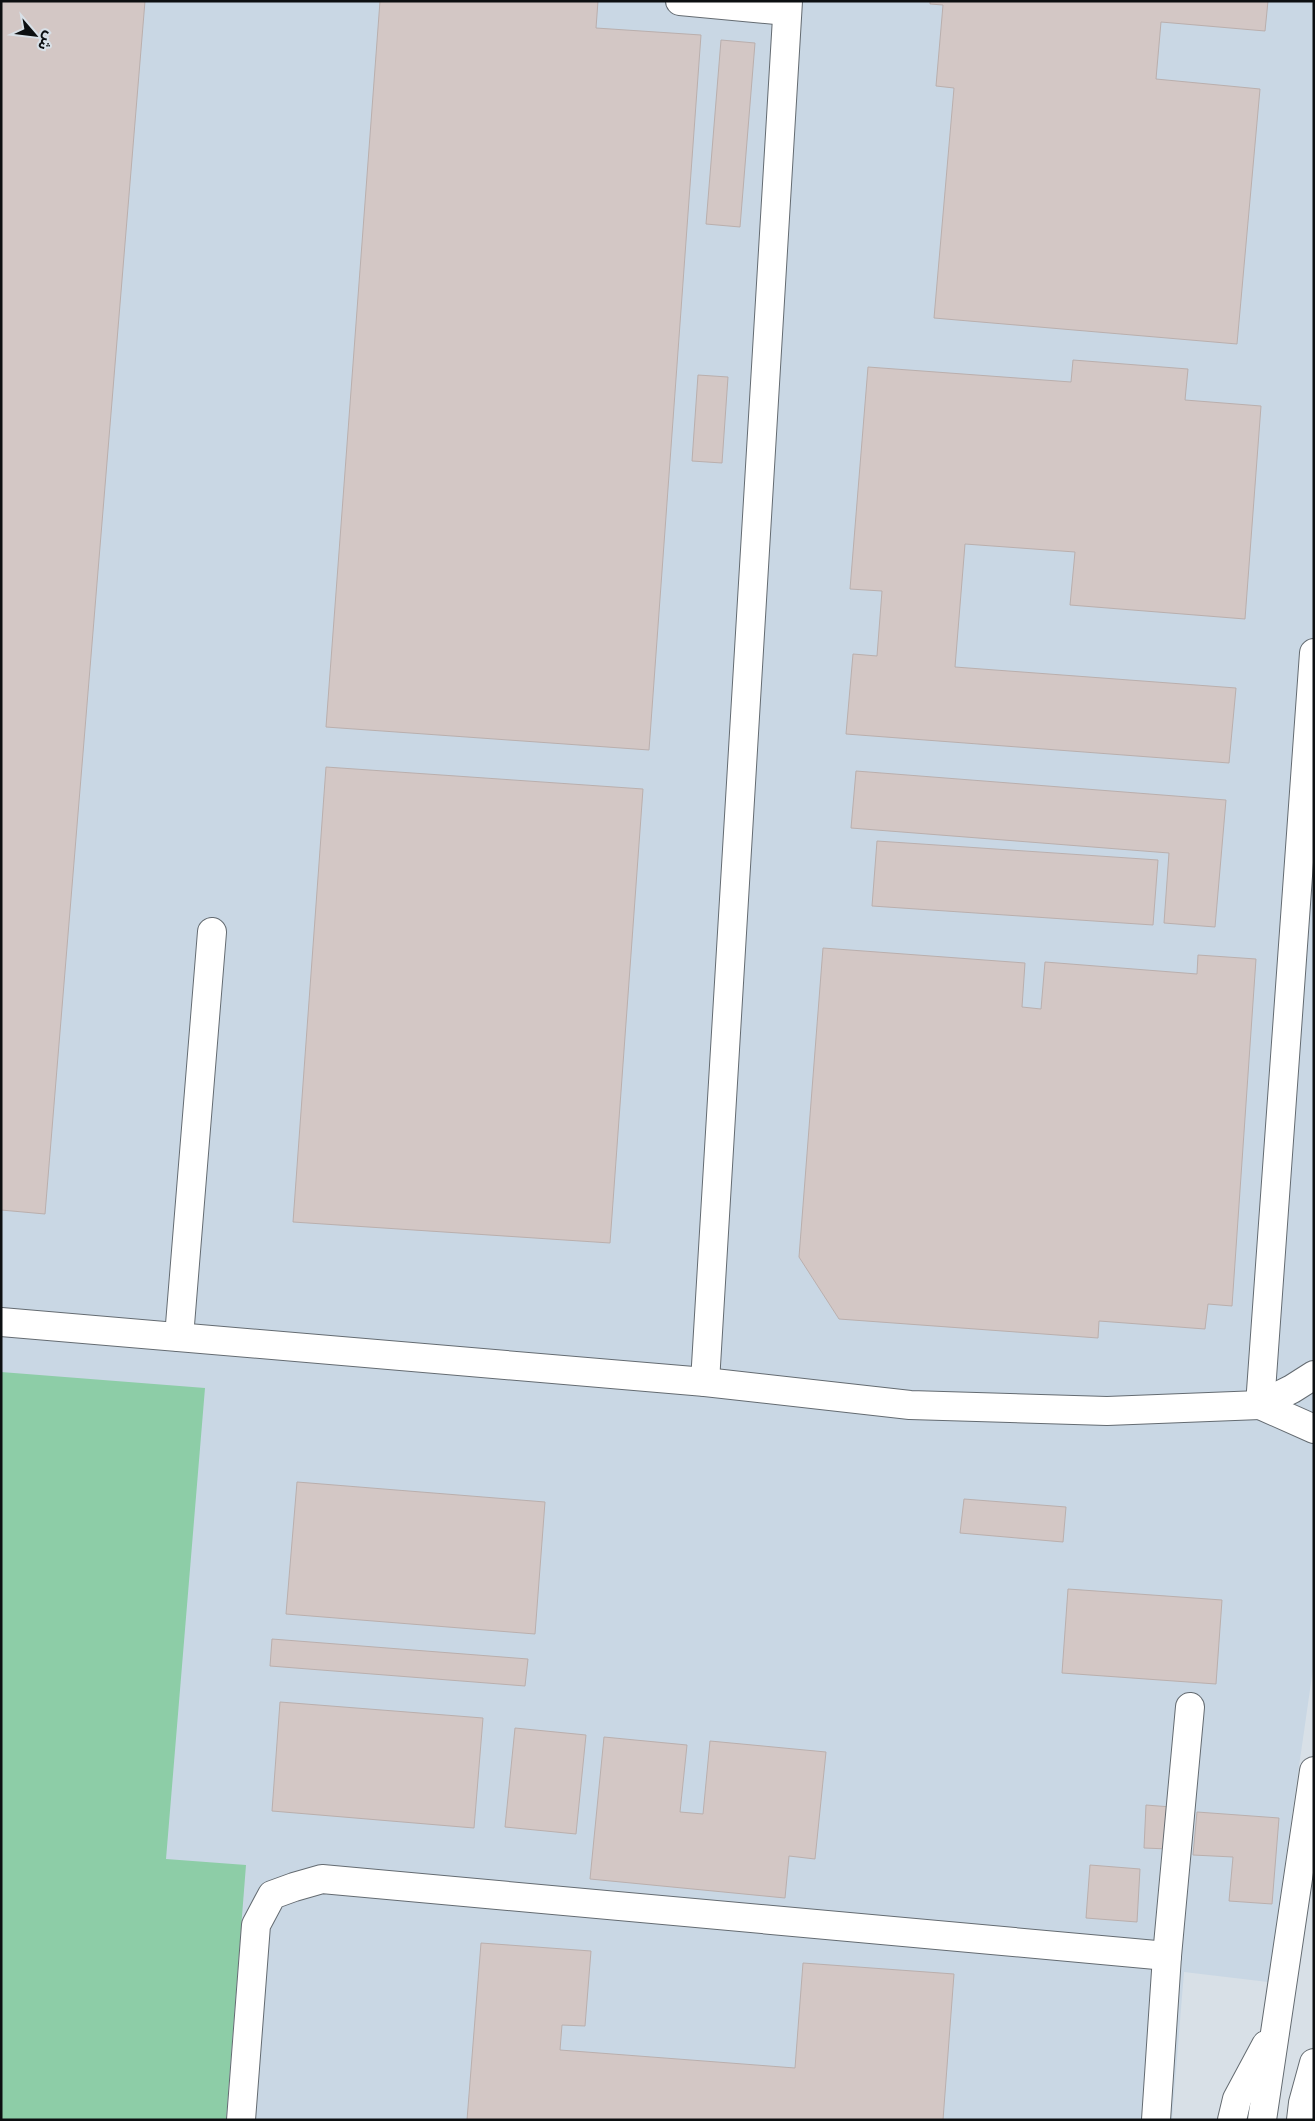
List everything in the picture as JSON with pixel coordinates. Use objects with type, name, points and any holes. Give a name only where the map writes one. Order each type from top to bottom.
[{"type":"main road","points":[[680,1],[788,6],[705,1382]]},
{"type":"main road","points":[[1260,1405],[1314,653]]},
{"type":"main road","points":[[179,1337],[212,932]]},
{"type":"main road","points":[[1,1322],[705,1382],[910,1405],[1107,1411],[1260,1405],[1292,1389],[1314,1375]]},
{"type":"main road","points":[[1260,1405],[1314,1429]]},
{"type":"main road","points":[[1156,2120],[1167,1956],[1190,1706]]},
{"type":"main road","points":[[1262,2120],[1314,1771]]},
{"type":"main road","points":[[240,2120],[256,1925],[272,1895],[322,1879],[1167,1956]]},
{"type":"main road","points":[[1232,2120],[1237,2099],[1276,2026]]},
{"type":"main road","points":[[1302,2120],[1303,2103],[1314,2063]]},
{"type":"shaded area","points":[[1,1],[1314,1],[1314,1662],[1268,1982],[1184,1972],[1172,2120],[1,2120]]},
{"type":"green space","points":[[1,1372],[205,1388],[166,1859],[246,1865],[226,2120],[1,2120]]},
{"type":"building","points":[[1,1],[145,1],[45,1214],[1,1210]]},
{"type":"building","points":[[380,1],[598,1],[596,28],[701,35],[649,750],[326,727]]},
{"type":"building","points":[[930,1],[1268,1],[1265,31],[1161,22],[1156,79],[1260,89],[1237,344],[934,318],[954,88],[936,86],[943,5],[930,4]]},
{"type":"building","points":[[721,40],[755,43],[740,227],[706,224]]},
{"type":"building","points":[[1073,360],[1188,369],[1185,400],[1261,406],[1245,619],[1070,605],[1075,552],[965,544],[955,667],[1236,688],[1229,763],[846,734],[853,654],[877,656],[882,591],[850,589],[868,367],[1071,382]]},
{"type":"building","points":[[698,375],[728,377],[722,463],[692,461]]},
{"type":"building","points":[[326,767],[643,789],[610,1243],[293,1222]]},
{"type":"building","points":[[856,771],[1226,800],[1215,927],[1164,923],[1169,853],[851,828]]},
{"type":"building","points":[[877,841],[1158,860],[1153,925],[872,906]]},
{"type":"building","points":[[823,948],[1025,963],[1022,1007],[1041,1009],[1045,962],[1197,974],[1198,955],[1256,959],[1232,1306],[1208,1304],[1205,1329],[1099,1321],[1098,1338],[839,1319],[799,1257]]},
{"type":"building","points":[[297,1482],[545,1502],[535,1634],[286,1614]]},
{"type":"building","points":[[964,1499],[1066,1507],[1063,1542],[960,1533]]},
{"type":"building","points":[[1068,1589],[1222,1600],[1216,1684],[1062,1673]]},
{"type":"building","points":[[272,1639],[528,1659],[525,1686],[270,1666]]},
{"type":"building","points":[[280,1702],[483,1718],[474,1828],[272,1811]]},
{"type":"building","points":[[515,1728],[586,1735],[576,1834],[505,1827]]},
{"type":"building","points":[[604,1737],[687,1745],[680,1812],[703,1814],[710,1741],[826,1752],[815,1859],[789,1856],[785,1898],[590,1879]]},
{"type":"building","points":[[1146,1805],[1171,1807],[1168,1849],[1144,1848]]},
{"type":"building","points":[[1197,1812],[1279,1818],[1272,1904],[1229,1901],[1233,1857],[1193,1855]]},
{"type":"building","points":[[1090,1865],[1140,1869],[1137,1922],[1086,1918]]},
{"type":"building","points":[[481,1943],[591,1951],[585,2026],[562,2025],[560,2050],[795,2068],[803,1963],[954,1974],[943,2120],[467,2120]]}]
